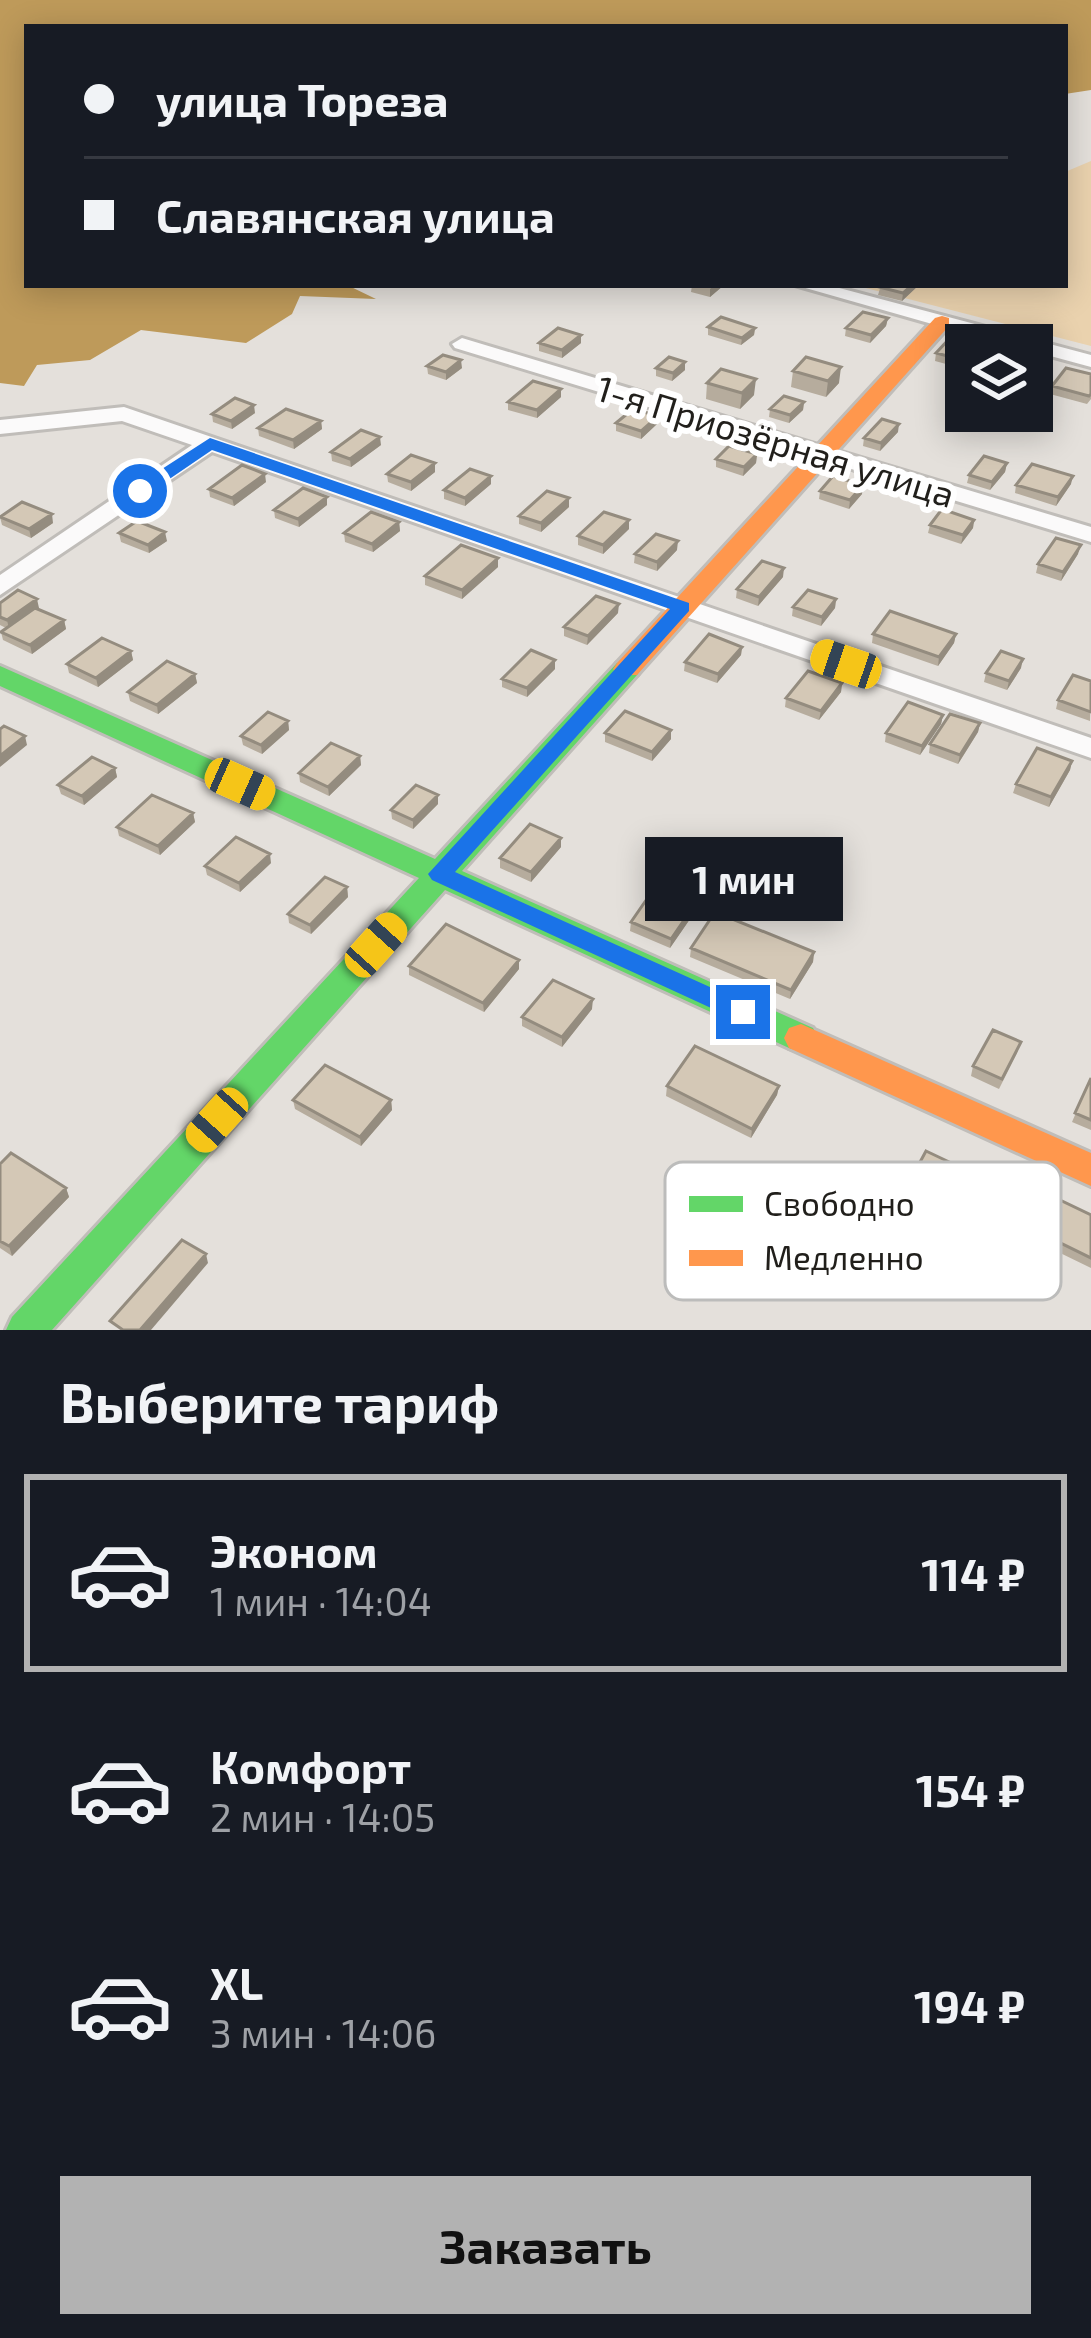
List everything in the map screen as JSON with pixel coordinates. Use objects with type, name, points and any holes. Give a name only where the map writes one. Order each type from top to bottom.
[{"type":"street","points":[[816,288],[950,324]]},
{"type":"street","points":[[26,1330],[942,322]]},
{"type":"street","name":"1-я Приозёрная улица","points":[[462,344],[1091,536]]},
{"type":"street","points":[[1053,351],[1091,361]]},
{"type":"street","points":[[0,427],[124,414],[1091,748]]},
{"type":"street","points":[[0,587],[210,443]]},
{"type":"street","points":[[0,675],[1091,1170]]},
{"type":"shaded area","points":[[0,0],[1091,0],[1091,90],[1068,94],[1068,24],[24,24],[24,288],[353,288],[376,299],[300,296],[292,314],[246,343],[141,330],[90,360],[37,365],[24,386],[0,383]]},
{"type":"shaded area","points":[[1091,161],[1091,346],[1053,336],[1053,324],[1006,324],[866,288],[1068,288],[1068,171]]},
{"type":"building","points":[[863,312],[888,318],[871,335],[846,328]]},
{"type":"building","points":[[721,317],[755,328],[742,338],[708,327]]},
{"type":"building","points":[[558,328],[581,335],[562,350],[539,343]]},
{"type":"building","points":[[443,355],[461,360],[446,372],[427,366]]},
{"type":"building","points":[[669,357],[685,362],[673,373],[656,368]]},
{"type":"building","points":[[806,357],[841,367],[828,381],[793,371]]},
{"type":"building","points":[[1066,368],[1091,374],[1089,396],[1053,385]]},
{"type":"building","points":[[721,369],[756,379],[742,393],[707,383]]},
{"type":"building","points":[[533,381],[561,389],[537,410],[508,402]]},
{"type":"building","points":[[784,396],[804,402],[790,415],[770,409]]},
{"type":"building","points":[[235,398],[254,405],[231,421],[212,414]]},
{"type":"building","points":[[286,409],[321,421],[293,440],[258,428]]},
{"type":"building","points":[[633,409],[658,416],[641,431],[616,423]]},
{"type":"building","points":[[882,419],[899,424],[881,443],[864,438]]},
{"type":"building","points":[[361,430],[380,437],[350,459],[331,452]]},
{"type":"building","points":[[729,446],[757,454],[744,467],[716,459]]},
{"type":"building","points":[[411,455],[435,463],[411,482],[387,474]]},
{"type":"building","points":[[984,456],[1007,463],[992,482],[969,475]]},
{"type":"building","points":[[1032,464],[1073,476],[1058,497],[1016,485]]},
{"type":"building","points":[[242,465],[265,474],[232,498],[209,489]]},
{"type":"building","points":[[470,469],[491,476],[465,498],[444,490]]},
{"type":"building","points":[[833,476],[863,485],[850,500],[820,491]]},
{"type":"building","points":[[303,488],[327,497],[298,519],[274,510]]},
{"type":"building","points":[[547,491],[569,498],[541,523],[519,516]]},
{"type":"building","points":[[22,502],[52,514],[29,529],[0,517]]},
{"type":"building","points":[[942,509],[974,520],[963,535],[930,525]]},
{"type":"building","points":[[371,512],[399,522],[372,544],[344,533]]},
{"type":"building","points":[[604,512],[629,520],[603,545],[578,536]]},
{"type":"building","points":[[137,521],[165,532],[148,545],[119,533]]},
{"type":"building","points":[[656,534],[678,541],[657,562],[635,554]]},
{"type":"building","points":[[1056,538],[1081,545],[1063,572],[1038,564]]},
{"type":"building","points":[[461,545],[498,558],[462,590],[425,576]]},
{"type":"building","points":[[762,561],[784,568],[759,597],[737,589]]},
{"type":"building","points":[[18,590],[37,599],[7,620],[0,617],[0,603]]},
{"type":"building","points":[[808,590],[836,599],[822,617],[793,607]]},
{"type":"building","points":[[596,596],[619,604],[588,636],[564,627]]},
{"type":"building","points":[[35,608],[64,620],[30,645],[1,632]]},
{"type":"building","points":[[890,611],[956,634],[939,657],[873,634]]},
{"type":"building","points":[[709,634],[742,647],[718,674],[685,662]]},
{"type":"building","points":[[102,638],[131,651],[96,678],[67,664]]},
{"type":"building","points":[[531,650],[555,660],[527,688],[502,679]]},
{"type":"building","points":[[1001,651],[1023,659],[1009,681],[986,673]]},
{"type":"building","points":[[167,661],[195,674],[157,705],[128,692]]},
{"type":"building","points":[[808,671],[842,683],[821,711],[786,698]]},
{"type":"building","points":[[1073,675],[1091,681],[1091,712],[1058,700]]},
{"type":"building","points":[[908,702],[943,715],[922,746],[886,733]]},
{"type":"building","points":[[625,711],[671,730],[652,752],[605,733]]},
{"type":"building","points":[[268,712],[288,721],[261,745],[241,736]]},
{"type":"building","points":[[950,714],[980,723],[960,755],[930,744]]},
{"type":"building","points":[[4,726],[25,736],[0,756],[0,729]]},
{"type":"building","points":[[331,743],[360,756],[328,787],[299,773]]},
{"type":"building","points":[[1037,748],[1072,761],[1051,797],[1016,784]]},
{"type":"building","points":[[92,757],[115,768],[82,796],[58,785]]},
{"type":"building","points":[[416,785],[438,795],[413,820],[391,810]]},
{"type":"building","points":[[152,795],[193,813],[158,846],[117,827]]},
{"type":"building","points":[[530,824],[561,838],[531,872],[500,858]]},
{"type":"building","points":[[236,837],[270,854],[239,883],[205,866]]},
{"type":"building","points":[[325,877],[347,887],[310,925],[288,914]]},
{"type":"building","points":[[651,893],[691,910],[671,939],[631,922]]},
{"type":"building","points":[[715,912],[814,952],[791,990],[691,948]]},
{"type":"building","points":[[446,924],[519,960],[483,1003],[409,966]]},
{"type":"building","points":[[553,980],[593,999],[562,1037],[522,1017]]},
{"type":"building","points":[[993,1030],[1021,1042],[1002,1079],[973,1066]]},
{"type":"building","points":[[695,1046],[779,1086],[752,1129],[667,1086]]},
{"type":"building","points":[[325,1065],[391,1100],[360,1137],[293,1100]]},
{"type":"building","points":[[1091,1078],[1091,1120],[1075,1113]]},
{"type":"building","points":[[926,1151],[949,1162],[920,1162]]},
{"type":"building","points":[[11,1153],[66,1188],[9,1246],[0,1241],[0,1164]]},
{"type":"building","points":[[1061,1201],[1091,1215],[1091,1258],[1061,1243]]},
{"type":"building","points":[[182,1240],[206,1254],[140,1330],[123,1330],[110,1321]]},
{"type":"traffic: fast","points":[[26,1330],[627,669]]},
{"type":"traffic: fast","points":[[0,675],[801,1038]]},
{"type":"traffic: slow","points":[[627,669],[942,322]]},
{"type":"traffic: slow","points":[[801,1038],[1091,1170]]},
{"type":"route","points":[[140,491],[210,443],[682,607],[440,874],[743,1012]]}]
